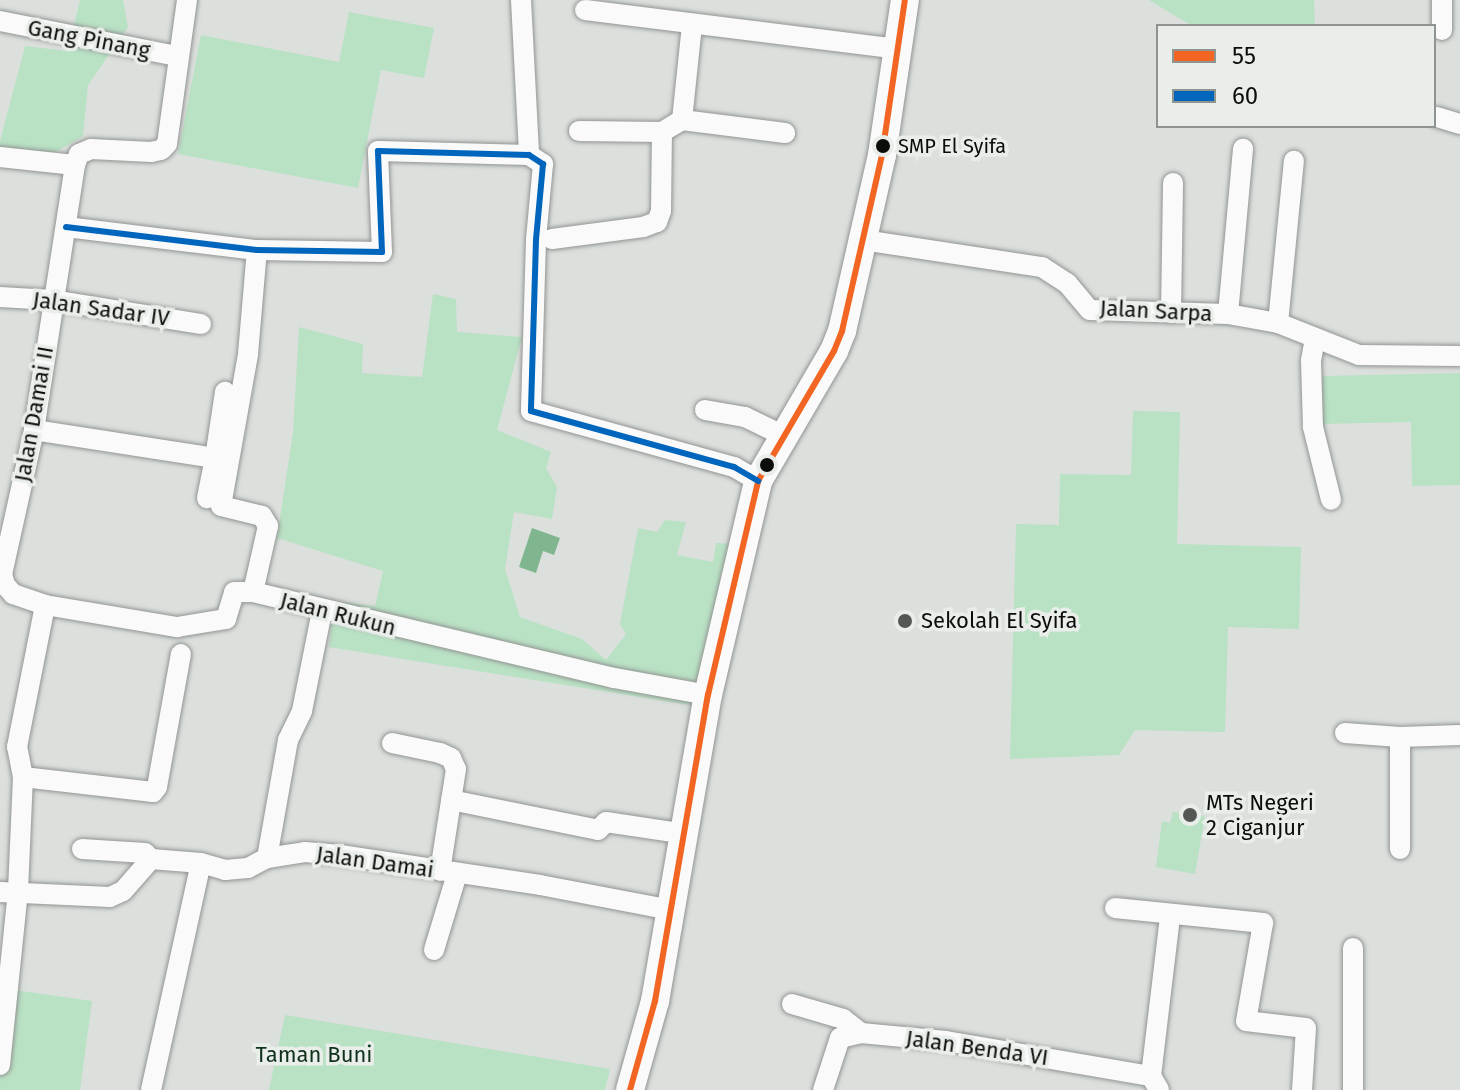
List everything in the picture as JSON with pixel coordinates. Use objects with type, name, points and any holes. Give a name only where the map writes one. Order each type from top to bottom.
[{"type":"main road","points":[[630,1090],[655,1001],[708,695],[758,481],[834,351],[863,240],[888,125],[905,0]]},
{"type":"street","name":"Gang Pinang","points":[[75,165],[79,154],[91,149],[151,152],[161,150],[167,144],[187,0]]},
{"type":"street","points":[[521,0],[529,155]]},
{"type":"street","points":[[1442,0],[1442,30]]},
{"type":"street","points":[[585,10],[898,49]]},
{"type":"street","name":"Gang Pinang","points":[[0,21],[177,56]]},
{"type":"street","points":[[682,120],[692,25]]},
{"type":"street","points":[[1437,117],[1460,124]]},
{"type":"street","points":[[579,131],[662,132],[682,120],[785,133]]},
{"type":"street","points":[[552,239],[643,227],[657,222],[661,211],[662,132]]},
{"type":"street","points":[[1228,314],[1243,149]]},
{"type":"street","points":[[66,227],[257,250],[382,252],[378,151],[529,155],[543,164],[536,240],[531,411],[734,467],[758,481]]},
{"type":"street","points":[[0,157],[75,165],[52,300]]},
{"type":"street","points":[[1278,323],[1294,161]]},
{"type":"street","points":[[1171,313],[1173,183]]},
{"type":"street","name":"Jalan Sarpa","points":[[863,240],[1042,267],[1067,283],[1090,310],[1228,314],[1278,323],[1359,355],[1460,356]]},
{"type":"street","points":[[253,592],[268,526],[262,516],[221,506],[248,354],[257,250]]},
{"type":"street","name":"Jalan Sadar IV","points":[[0,297],[52,300],[201,324]]},
{"type":"street","name":"Jalan Damai II","points":[[1,574],[34,430],[52,300]]},
{"type":"street","points":[[1315,338],[1311,361],[1313,427],[1331,500]]},
{"type":"street","points":[[207,498],[225,392]]},
{"type":"street","points":[[705,410],[745,417],[784,436]]},
{"type":"street","points":[[34,430],[215,458]]},
{"type":"street","name":"Jalan Rukun","points":[[1,574],[13,594],[45,605],[177,627],[226,619],[234,592],[253,592],[322,611],[614,678],[708,695]]},
{"type":"street","points":[[0,1065],[9,892],[23,777],[17,747],[45,605]]},
{"type":"street","points":[[267,858],[288,740],[302,711],[322,611]]},
{"type":"street","points":[[23,777],[153,792],[157,787],[181,654]]},
{"type":"street","points":[[1345,733],[1400,737],[1460,735]]},
{"type":"street","points":[[1400,737],[1400,849]]},
{"type":"street","points":[[392,743],[451,758],[456,769],[451,800],[448,872],[434,950]]},
{"type":"street","points":[[451,800],[598,830],[606,822],[685,834]]},
{"type":"street","name":"Jalan Damai","points":[[82,849],[145,853],[151,859],[236,869],[267,858],[305,852],[448,872],[671,910]]},
{"type":"street","points":[[9,892],[110,897],[123,891],[151,859]]},
{"type":"street","points":[[151,1090],[201,863]]},
{"type":"street","points":[[1115,908],[1170,916],[1263,923],[1246,1021],[1306,1028],[1302,1090]]},
{"type":"street","points":[[1155,1083],[1170,916]]},
{"type":"street","points":[[1353,948],[1353,1090]]},
{"type":"street","points":[[792,1004],[843,1019],[861,1033]]},
{"type":"street","points":[[823,1090],[840,1038],[861,1033]]},
{"type":"street","name":"Jalan Benda VI","points":[[861,1033],[946,1041],[1155,1083]]},
{"type":"green space","points":[[80,0],[123,0],[128,27],[88,85],[83,136],[30,167],[0,167],[0,141],[25,46],[68,51]]},
{"type":"green space","points":[[1149,0],[1314,0],[1315,24],[1189,24]]},
{"type":"green space","points":[[349,12],[434,28],[424,78],[381,70],[358,188],[178,154],[201,35],[339,62]]},
{"type":"green space","points":[[433,294],[456,299],[457,332],[522,337],[497,430],[551,452],[546,468],[557,487],[552,519],[514,512],[505,569],[520,617],[582,639],[606,660],[626,634],[620,624],[638,528],[657,532],[665,520],[686,522],[677,555],[713,562],[716,543],[733,544],[695,706],[329,647],[334,601],[375,606],[383,571],[277,538],[293,432],[299,327],[363,344],[362,373],[422,377]]},
{"type":"green space","points":[[1460,373],[1460,485],[1412,486],[1411,422],[1322,424],[1322,376]]},
{"type":"green space","points":[[1133,411],[1180,412],[1177,544],[1301,547],[1299,629],[1228,627],[1225,732],[1135,730],[1119,755],[1010,759],[1016,524],[1059,525],[1060,474],[1131,475]]},
{"type":"green space","points":[[1173,812],[1205,816],[1195,874],[1156,867],[1162,821],[1170,823]]},
{"type":"green space","points":[[8,989],[92,1001],[80,1090],[0,1090],[0,1044]]},
{"type":"green space","name":"Taman Buni","points":[[285,1015],[610,1069],[605,1090],[269,1090]]},
{"type":"shaded area","points":[[532,528],[560,538],[554,555],[543,551],[536,573],[519,567]]},
{"type":"transit line","name":"55","points":[[630,1090],[655,1001],[708,695],[758,481],[834,351],[842,331],[882,155],[905,0]]},
{"type":"transit line","name":"60","points":[[66,227],[257,250],[382,252],[378,151],[529,155],[543,164],[536,240],[531,411],[734,467],[758,481]]},
{"type":"place","name":"SMP El Syifa","points":[[883,146]]},
{"type":"place","name":"Sekolah El Syifa","points":[[905,621]]},
{"type":"place","name":"MTs Negeri 2 Ciganjur","points":[[1190,815]]}]
